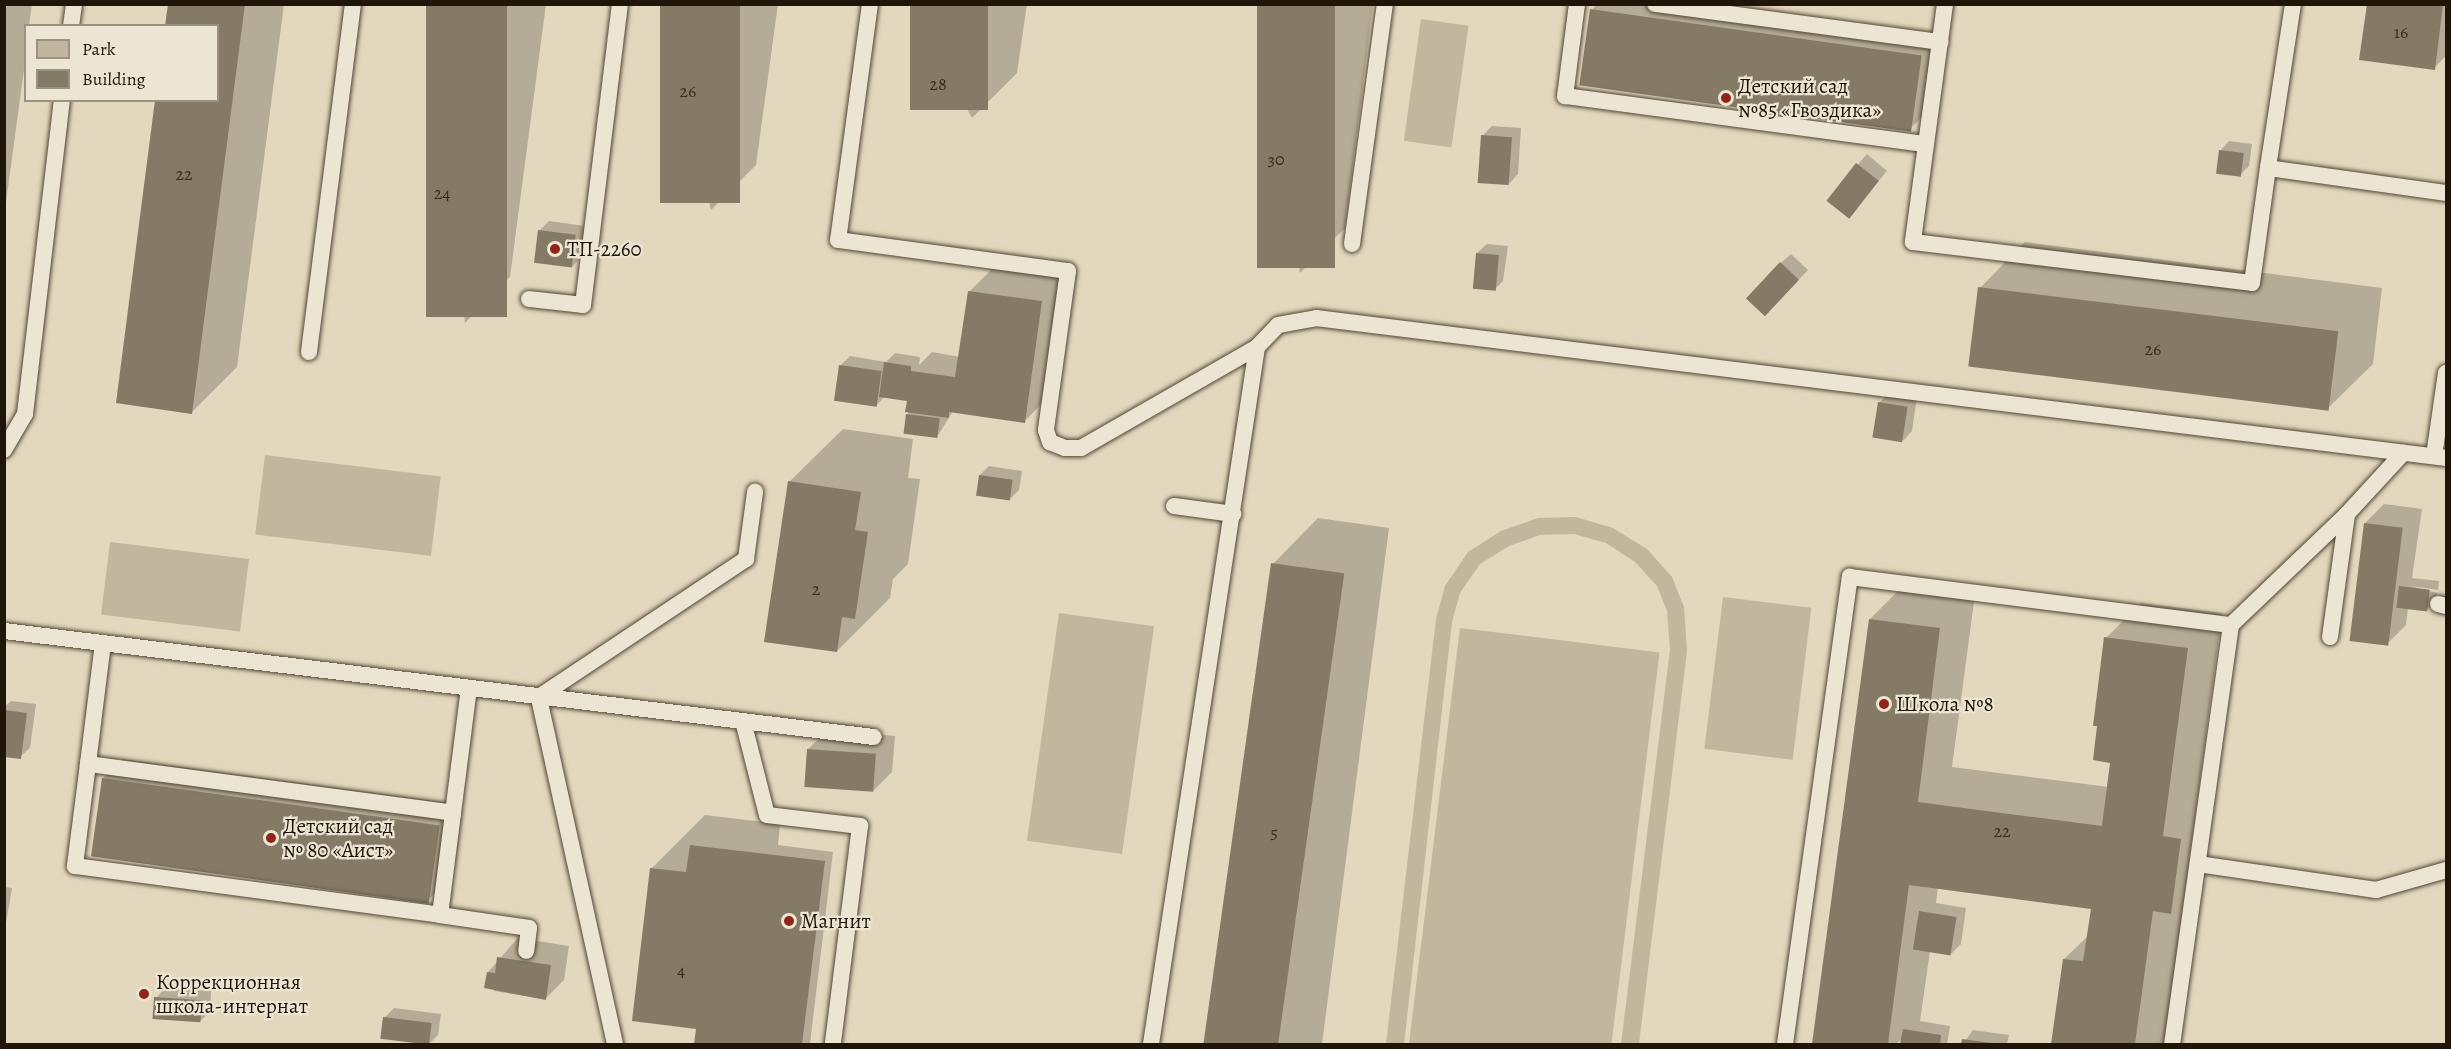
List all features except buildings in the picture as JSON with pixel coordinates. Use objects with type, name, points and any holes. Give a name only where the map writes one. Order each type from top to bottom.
[{"type":"lane","points":[[71,24],[74,4]]},
{"type":"lane","points":[[309,352],[353,4]]},
{"type":"lane","points":[[530,299],[583,305],[620,4]]},
{"type":"lane","points":[[870,4],[838,240],[1068,271],[1046,430],[1050,442],[1065,448],[1081,448],[1257,347],[1278,325],[1316,318],[2440,457],[2446,373]]},
{"type":"lane","points":[[1352,244],[1385,4]]},
{"type":"lane","points":[[1577,4],[1565,96],[1926,144]]},
{"type":"lane","points":[[1655,4],[1940,42]]},
{"type":"lane","points":[[1945,4],[1913,242],[2252,283],[2293,4]]},
{"type":"lane","points":[[4,450],[25,414],[62,102]]},
{"type":"lane","points":[[2268,168],[2446,193]]},
{"type":"lane","points":[[1151,1044],[1257,347]]},
{"type":"lane","points":[[2172,1044],[2231,625],[2347,514],[2403,453]]},
{"type":"lane","points":[[539,697],[746,559],[754,492]]},
{"type":"lane","points":[[1174,506],[1233,514]]},
{"type":"lane","points":[[2330,637],[2347,514]]},
{"type":"lane","points":[[1785,1044],[1850,577],[2231,625]]},
{"type":"lane","points":[[4,631],[874,737]]},
{"type":"lane","points":[[103,643],[75,866],[530,928],[526,951]]},
{"type":"lane","points":[[440,915],[469,687]]},
{"type":"lane","points":[[539,697],[615,1044]]},
{"type":"lane","points":[[743,721],[767,815],[860,826],[833,1044]]},
{"type":"lane","points":[[88,764],[453,813]]},
{"type":"lane","points":[[2198,864],[2376,890],[2446,870]]},
{"type":"green space","points":[[1421,19],[1469,26],[1451,147],[1404,141]]},
{"type":"green space","points":[[265,455],[441,477],[431,556],[255,534]]},
{"type":"green space","points":[[1576,517],[1613,528],[1647,549],[1672,577],[1684,607],[1687,651],[1639,1044],[1621,1044],[1670,650],[1667,611],[1657,586],[1635,562],[1606,543],[1574,534],[1540,535],[1509,546],[1480,564],[1460,593],[1452,622],[1404,1044],[1386,1044],[1436,619],[1445,586],[1468,552],[1501,531],[1538,518]]},
{"type":"green space","points":[[110,542],[249,559],[240,632],[101,614]]},
{"type":"green space","points":[[1723,597],[1811,608],[1793,760],[1704,749]]},
{"type":"green space","points":[[1059,613],[1154,626],[1122,854],[1027,841]]},
{"type":"green space","points":[[1460,628],[1660,652],[1611,1044],[1409,1044]]},
{"type":"place","name":"Детский сад №85 «Гвоздика»","points":[[1726,98]]},
{"type":"place","name":"ТП-2260","points":[[555,249]]},
{"type":"place","name":"Школа №8","points":[[1884,704]]},
{"type":"place","name":"Детский сад № 80 «Аист»","points":[[271,838]]},
{"type":"place","name":"Магнит","points":[[789,921]]},
{"type":"place","name":"Коррекционная школа-интернат","points":[[144,994]]}]
